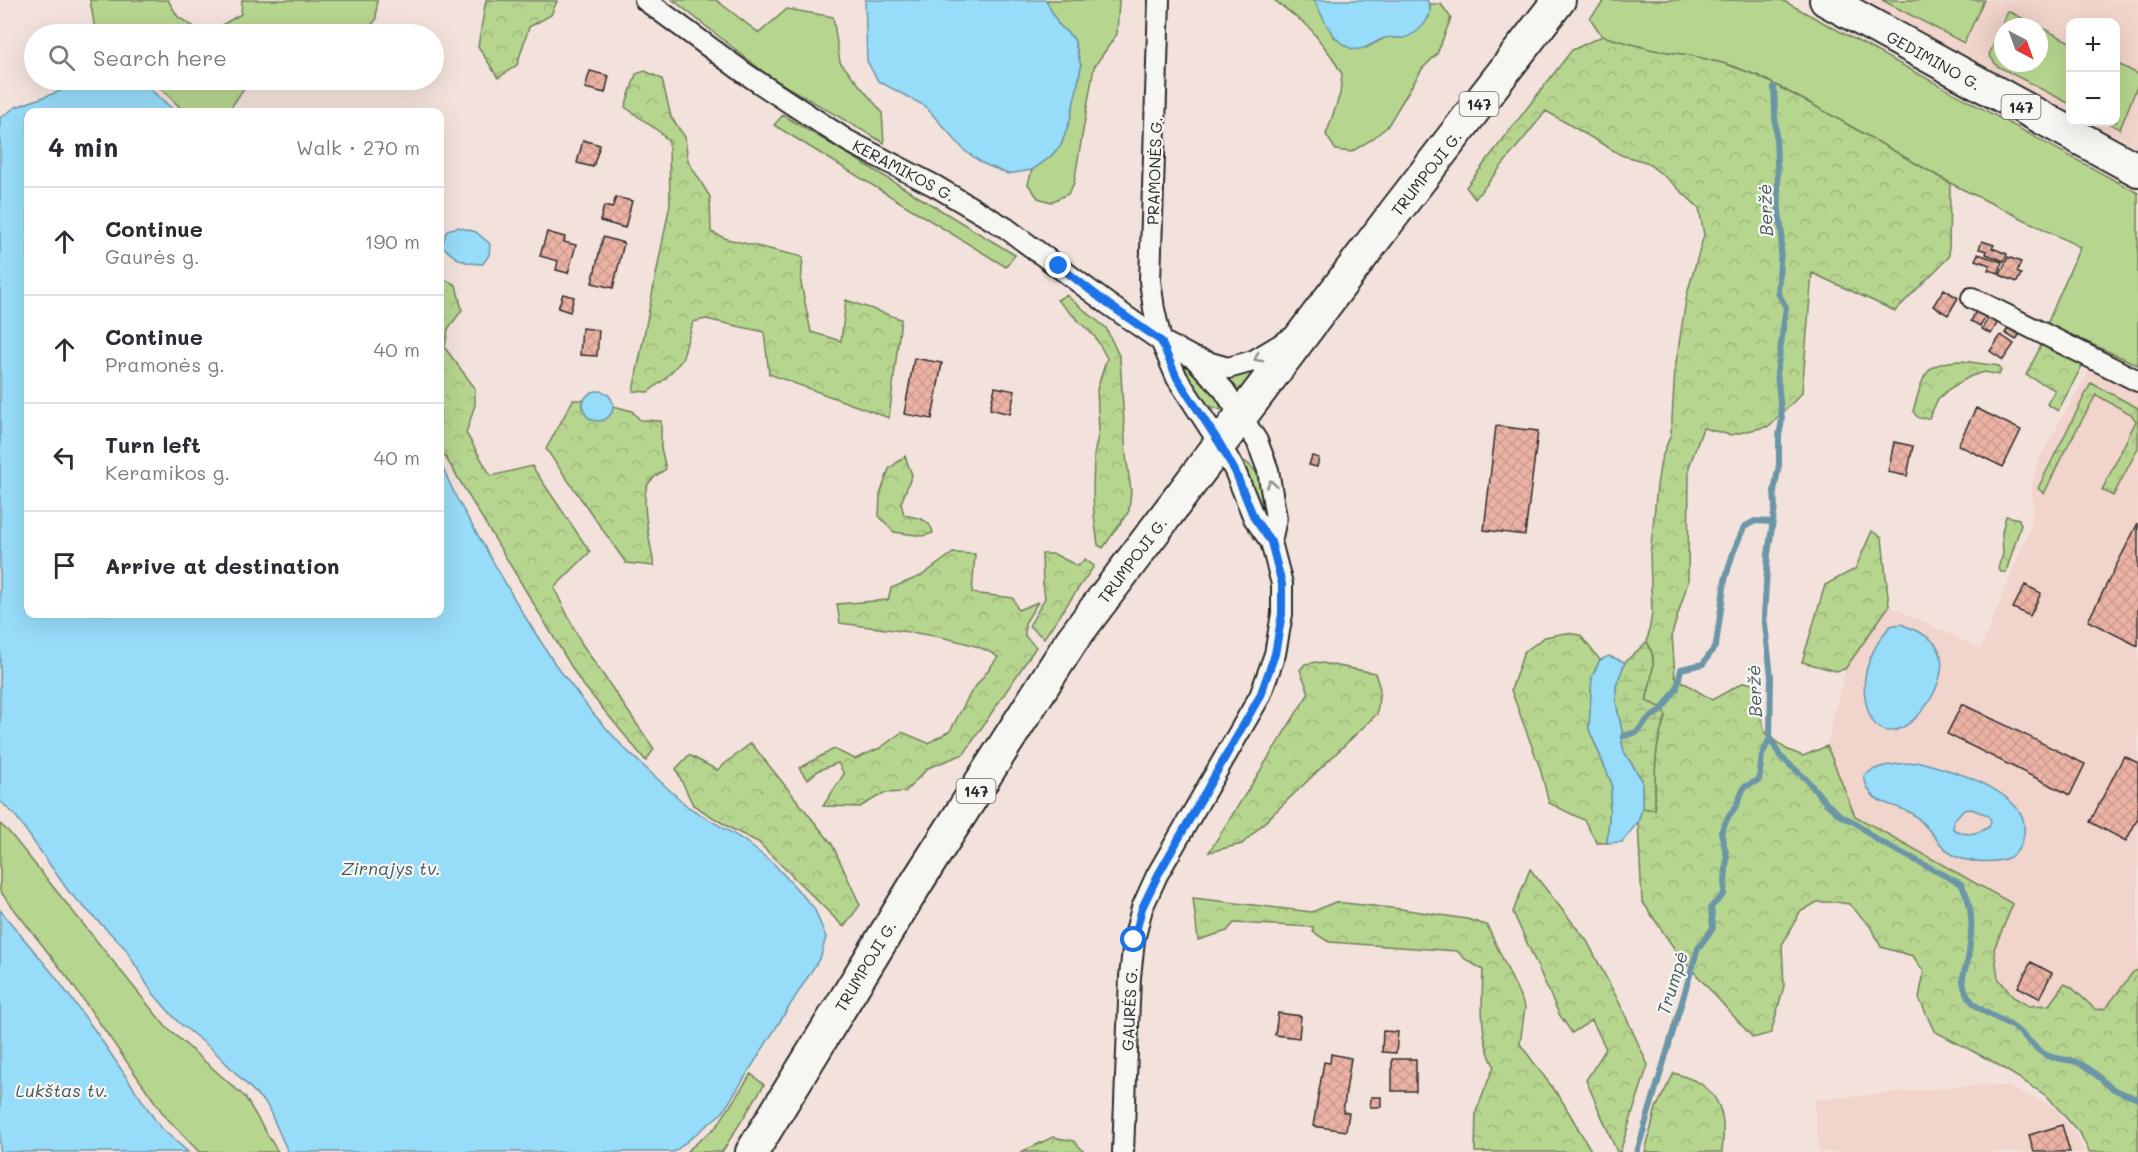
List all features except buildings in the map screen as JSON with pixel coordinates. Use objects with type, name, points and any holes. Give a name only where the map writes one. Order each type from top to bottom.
[{"type":"main road","name":"TRUMPOJI G.","points":[[752,1152],[919,879],[1072,640],[1559,0]]},
{"type":"main road","name":"GEDIMINO G.","points":[[1826,0],[2138,170]]},
{"type":"street","name":"KERAMIKOS G.","points":[[645,0],[746,74],[848,141],[937,187],[1006,228],[1161,341]]},
{"type":"street","name":"PRAMONĖS G.","points":[[1159,0],[1150,281],[1161,341],[1177,378],[1220,444]]},
{"type":"street","points":[[1972,298],[2138,381]]},
{"type":"street","points":[[1161,341],[1194,358],[1228,368],[1253,361],[1309,328]]},
{"type":"street","points":[[1194,358],[1224,390],[1241,416]]},
{"type":"street","name":"GAURĖS G.","points":[[1241,416],[1257,441],[1268,470],[1276,518],[1271,542]]},
{"type":"street","name":"GAURĖS G.","points":[[1123,1152],[1130,977],[1134,940],[1142,908],[1158,875],[1260,696],[1275,654],[1282,614],[1282,584],[1271,542],[1254,518],[1235,471],[1220,444]]},
{"type":"shaded area","points":[[1867,0],[2138,0],[2138,148],[2096,126],[2120,126],[2120,18],[2066,18],[2066,110],[1995,72],[2048,72],[2048,18],[1994,18],[1994,71]]},
{"type":"shaded area","points":[[2091,367],[2138,391],[2138,970],[2133,972],[2106,1008],[2096,1010],[2071,987],[2050,1005],[2029,1006],[2013,997],[1998,978],[1994,949],[2013,904],[1855,816],[1827,746],[1845,669],[1889,606],[1981,649],[2030,528],[2033,511],[2032,485],[2037,462]]},
{"type":"shaded area","points":[[1965,1086],[2005,1086],[2053,1106],[2078,1137],[2084,1152],[1819,1152],[1814,1100]]},
{"type":"green space","points":[[90,0],[168,0],[178,17],[189,24],[94,24]]},
{"type":"green space","points":[[242,0],[377,0],[376,20],[372,24],[224,24],[241,14]]},
{"type":"green space","points":[[486,0],[557,1],[551,15],[529,27],[517,65],[498,78],[478,46]]},
{"type":"green space","points":[[673,0],[716,0],[759,33],[787,9],[833,17],[840,62],[882,112],[884,143],[770,77]]},
{"type":"green space","points":[[1046,0],[1119,0],[1117,34],[1094,67],[1074,183],[1068,194],[1051,202],[1038,198],[1028,184],[1032,170],[1050,157],[1061,145],[1070,120],[1081,66],[1074,39],[1058,24]]},
{"type":"green space","points":[[1274,0],[1314,0],[1334,37],[1366,48],[1386,37],[1402,38],[1429,17],[1430,4],[1441,4],[1451,18],[1437,54],[1422,69],[1387,127],[1351,152],[1336,150],[1326,135],[1340,94],[1342,74],[1309,27]]},
{"type":"green space","points":[[1605,0],[1782,0],[2138,193],[2138,365],[2047,324],[2080,247],[1950,183],[1759,76],[1726,64],[1689,55],[1653,50],[1602,36],[1590,18]]},
{"type":"green space","points":[[1882,0],[1984,0],[1964,43]]},
{"type":"green space","points":[[2008,11],[2022,18],[2005,18]]},
{"type":"green space","points":[[2048,31],[2066,40],[2066,102],[2009,72],[2048,72]]},
{"type":"green space","points":[[1602,36],[1653,50],[1689,55],[1726,64],[1758,76],[1950,183],[1949,257],[1895,311],[1812,273],[1802,393],[1770,426],[1730,435],[1703,428],[1689,467],[1688,582],[1672,634],[1675,677],[1712,700],[1744,682],[1753,684],[1765,733],[1786,749],[1803,756],[1827,746],[1855,816],[2013,904],[1994,949],[1998,978],[2013,997],[2029,1006],[2049,1005],[2064,984],[2071,987],[2096,1010],[2106,1008],[2133,972],[2138,970],[2138,1152],[2089,1152],[2081,1135],[2047,1096],[1995,1063],[1934,1031],[1919,998],[1924,972],[1913,956],[1881,947],[1870,926],[1849,904],[1817,902],[1800,912],[1782,945],[1784,986],[1771,1033],[1753,1038],[1678,954],[1642,901],[1638,822],[1642,808],[1655,809],[1657,750],[1666,716],[1660,707],[1646,701],[1653,663],[1651,649],[1647,642],[1652,614],[1650,556],[1661,460],[1671,434],[1675,369],[1687,294],[1704,235],[1699,208],[1646,162],[1621,155],[1546,111],[1475,199],[1466,187],[1572,50]]},
{"type":"green space","points":[[1994,43],[1994,62],[1989,55]]},
{"type":"green space","points":[[2120,65],[2138,74],[2138,84],[2120,129],[2114,126],[2120,126]]},
{"type":"green space","points":[[645,71],[662,79],[671,117],[685,137],[688,161],[710,197],[711,232],[727,239],[803,257],[801,283],[811,332],[841,341],[846,300],[901,319],[889,418],[769,374],[764,332],[706,319],[693,322],[682,360],[665,379],[648,392],[633,391],[670,204],[669,142],[661,133],[625,107],[636,74]]},
{"type":"green space","points":[[162,90],[243,90],[231,108],[181,108]]},
{"type":"green space","points":[[783,115],[1015,255],[1006,267],[774,125]]},
{"type":"green space","points":[[444,279],[456,285],[462,310],[448,329],[445,348],[475,388],[475,405],[466,433],[491,476],[532,466],[590,552],[554,588],[582,644],[654,749],[646,761],[580,681],[444,455]]},
{"type":"green space","points":[[1066,295],[1106,328],[1120,358],[1126,456],[1131,490],[1129,511],[1103,548],[1098,545],[1093,490],[1094,455],[1099,431],[1097,389],[1107,358],[1095,337],[1057,300]]},
{"type":"green space","points":[[2042,344],[2083,364],[2058,411],[2047,404],[2055,390],[2026,375]]},
{"type":"green space","points":[[1962,361],[1999,366],[2001,371],[1999,375],[1985,372],[1971,376],[1949,389],[1938,399],[1929,418],[1918,417],[1913,411],[1926,374],[1939,364]]},
{"type":"green space","points":[[1186,364],[1208,384],[1217,397],[1221,410],[1207,405],[1184,372],[1183,366]]},
{"type":"green space","points":[[1259,370],[1240,396],[1222,376]]},
{"type":"green space","points":[[2091,383],[2138,408],[2138,448],[2113,496],[2102,490],[2136,421],[2131,414],[2096,395],[2044,494],[2038,488]]},
{"type":"green space","points":[[573,400],[584,400],[582,408],[607,417],[613,406],[632,411],[640,420],[661,421],[661,448],[666,469],[649,483],[645,497],[654,566],[626,563],[546,449]]},
{"type":"green space","points":[[905,456],[912,475],[901,503],[904,515],[929,524],[933,533],[923,536],[894,532],[879,516],[880,495],[889,469]]},
{"type":"green space","points":[[1244,461],[1251,466],[1260,479],[1268,519],[1263,520],[1244,467]]},
{"type":"green space","points":[[2006,516],[2019,519],[2021,525],[2006,572],[2001,572],[1998,568],[2003,554],[2002,532]]},
{"type":"green space","points":[[1872,531],[1882,538],[1889,606],[1845,669],[1836,671],[1802,662],[1825,585],[1855,569]]},
{"type":"green space","points":[[953,553],[975,554],[972,593],[1013,598],[1018,610],[1038,602],[1025,623],[1025,636],[1036,647],[964,754],[928,768],[905,792],[884,793],[860,807],[823,806],[844,774],[838,763],[819,770],[807,780],[799,768],[834,749],[855,759],[880,748],[902,732],[928,743],[950,731],[970,694],[998,657],[984,649],[946,638],[840,623],[837,604],[888,600],[891,588],[921,576]]},
{"type":"green space","points":[[1042,554],[1054,554],[1078,566],[1085,559],[1094,566],[1044,638],[1029,626],[1045,598]]},
{"type":"green space","points":[[1566,633],[1580,635],[1600,660],[1592,677],[1589,729],[1612,784],[1607,843],[1597,843],[1584,820],[1549,803],[1540,768],[1511,690],[1524,652],[1545,637]]},
{"type":"green space","points":[[1647,642],[1651,649],[1653,663],[1646,701],[1660,707],[1666,716],[1657,751],[1655,810],[1642,808],[1642,780],[1624,752],[1616,703],[1616,686],[1625,662]]},
{"type":"green space","points":[[1317,662],[1375,673],[1380,689],[1377,714],[1242,844],[1209,852],[1309,693],[1300,670],[1305,664]]},
{"type":"green space","points":[[751,743],[832,844],[860,905],[844,927],[758,842],[693,805],[676,769],[689,755],[717,770]]},
{"type":"green space","points":[[0,824],[9,832],[166,1027],[245,1097],[278,1152],[199,1152],[164,1115],[68,978],[0,891]]},
{"type":"green space","points":[[1530,869],[1587,941],[1621,1006],[1648,1065],[1620,1152],[1617,1152],[1586,1080],[1606,1049],[1592,1020],[1572,1033],[1559,1014],[1513,912]]},
{"type":"green space","points":[[1193,898],[1312,912],[1335,902],[1401,909],[1467,919],[1487,925],[1525,1007],[1520,1044],[1561,1099],[1592,1152],[1475,1152],[1476,1112],[1494,1066],[1484,1031],[1483,970],[1457,951],[1329,942],[1313,932],[1313,927],[1234,923],[1227,931],[1198,940]]},
{"type":"green space","points":[[1674,1073],[1701,1084],[1715,1098],[1722,1114],[1722,1152],[1645,1152],[1656,1108]]},
{"type":"green space","points":[[751,1074],[764,1085],[722,1152],[686,1152],[717,1126]]},
{"type":"green space","points":[[1053,1137],[1074,1141],[1084,1152],[1021,1152]]},
{"type":"water","points":[[865,0],[1046,0],[1058,24],[1074,39],[1081,66],[1070,120],[1061,145],[1050,157],[1032,170],[1008,174],[984,164],[965,151],[925,106],[878,81],[867,61]]},
{"type":"water","points":[[1314,0],[1427,0],[1430,12],[1421,28],[1410,36],[1385,38],[1364,48],[1355,49],[1343,45],[1338,40]]},
{"type":"water","name":"Zirnajys tv.","points":[[62,90],[151,90],[171,108],[24,108],[24,618],[444,618],[444,471],[457,499],[522,612],[555,664],[591,711],[624,748],[688,807],[742,839],[774,864],[814,908],[826,937],[821,956],[723,1112],[674,1152],[288,1152],[267,1105],[212,1049],[178,1022],[151,991],[125,948],[69,892],[15,815],[0,801],[0,118],[16,107]]},
{"type":"water","points":[[458,227],[476,232],[490,244],[489,255],[483,264],[460,260],[451,254],[444,247],[447,230]]},
{"type":"water","points":[[598,391],[609,395],[613,406],[609,417],[598,421],[587,417],[583,406],[587,395]]},
{"type":"water","points":[[1901,624],[1929,638],[1936,645],[1941,662],[1938,682],[1929,701],[1916,718],[1900,728],[1885,730],[1873,721],[1865,697],[1865,678],[1870,659],[1879,641],[1890,626]]},
{"type":"water","points":[[1609,656],[1625,662],[1616,686],[1616,703],[1624,752],[1642,780],[1642,808],[1638,822],[1622,842],[1607,843],[1612,784],[1589,729],[1592,677],[1600,660]]},
{"type":"water","points":[[1920,762],[1971,778],[2007,798],[2020,813],[2024,827],[2022,841],[2014,854],[2003,860],[1991,861],[1967,860],[1954,856],[1941,845],[1918,818],[1903,809],[1882,802],[1871,793],[1867,786],[1864,776],[1869,772],[1883,766]],"holes":[[[1971,809],[1988,815],[1991,821],[1989,827],[1980,831],[1967,834],[1953,829],[1954,820],[1963,810]]]},
{"type":"water","name":"Lukštas tv.","points":[[0,910],[54,975],[96,1032],[160,1127],[188,1152],[0,1152]]},
{"type":"waterway","name":"Beržė","points":[[1774,87],[1782,234],[1778,293],[1786,307],[1777,373],[1782,420],[1764,616],[1771,676],[1770,738],[1780,756],[1807,780],[1826,803],[1841,816],[1856,823],[1877,840],[1961,884],[1969,902],[1971,921],[1969,950],[1963,981],[1965,990],[1974,1004],[2014,1028],[2045,1055],[2081,1064],[2112,1088],[2138,1099]]},
{"type":"waterway","points":[[1623,736],[1637,732],[1649,718],[1661,711],[1677,688],[1681,669],[1703,664],[1716,645],[1725,580],[1744,527],[1755,521],[1772,522]]},
{"type":"waterway","name":"Trumpė","points":[[1637,1152],[1698,948],[1713,928],[1711,907],[1724,894],[1727,857],[1721,832],[1737,805],[1744,787],[1759,780],[1762,755],[1770,738]]},
{"type":"route","points":[[1059,266],[1161,341],[1177,378],[1220,444],[1235,471],[1254,518],[1271,542],[1282,584],[1282,614],[1275,654],[1260,696],[1158,875],[1142,908],[1134,940]]}]
